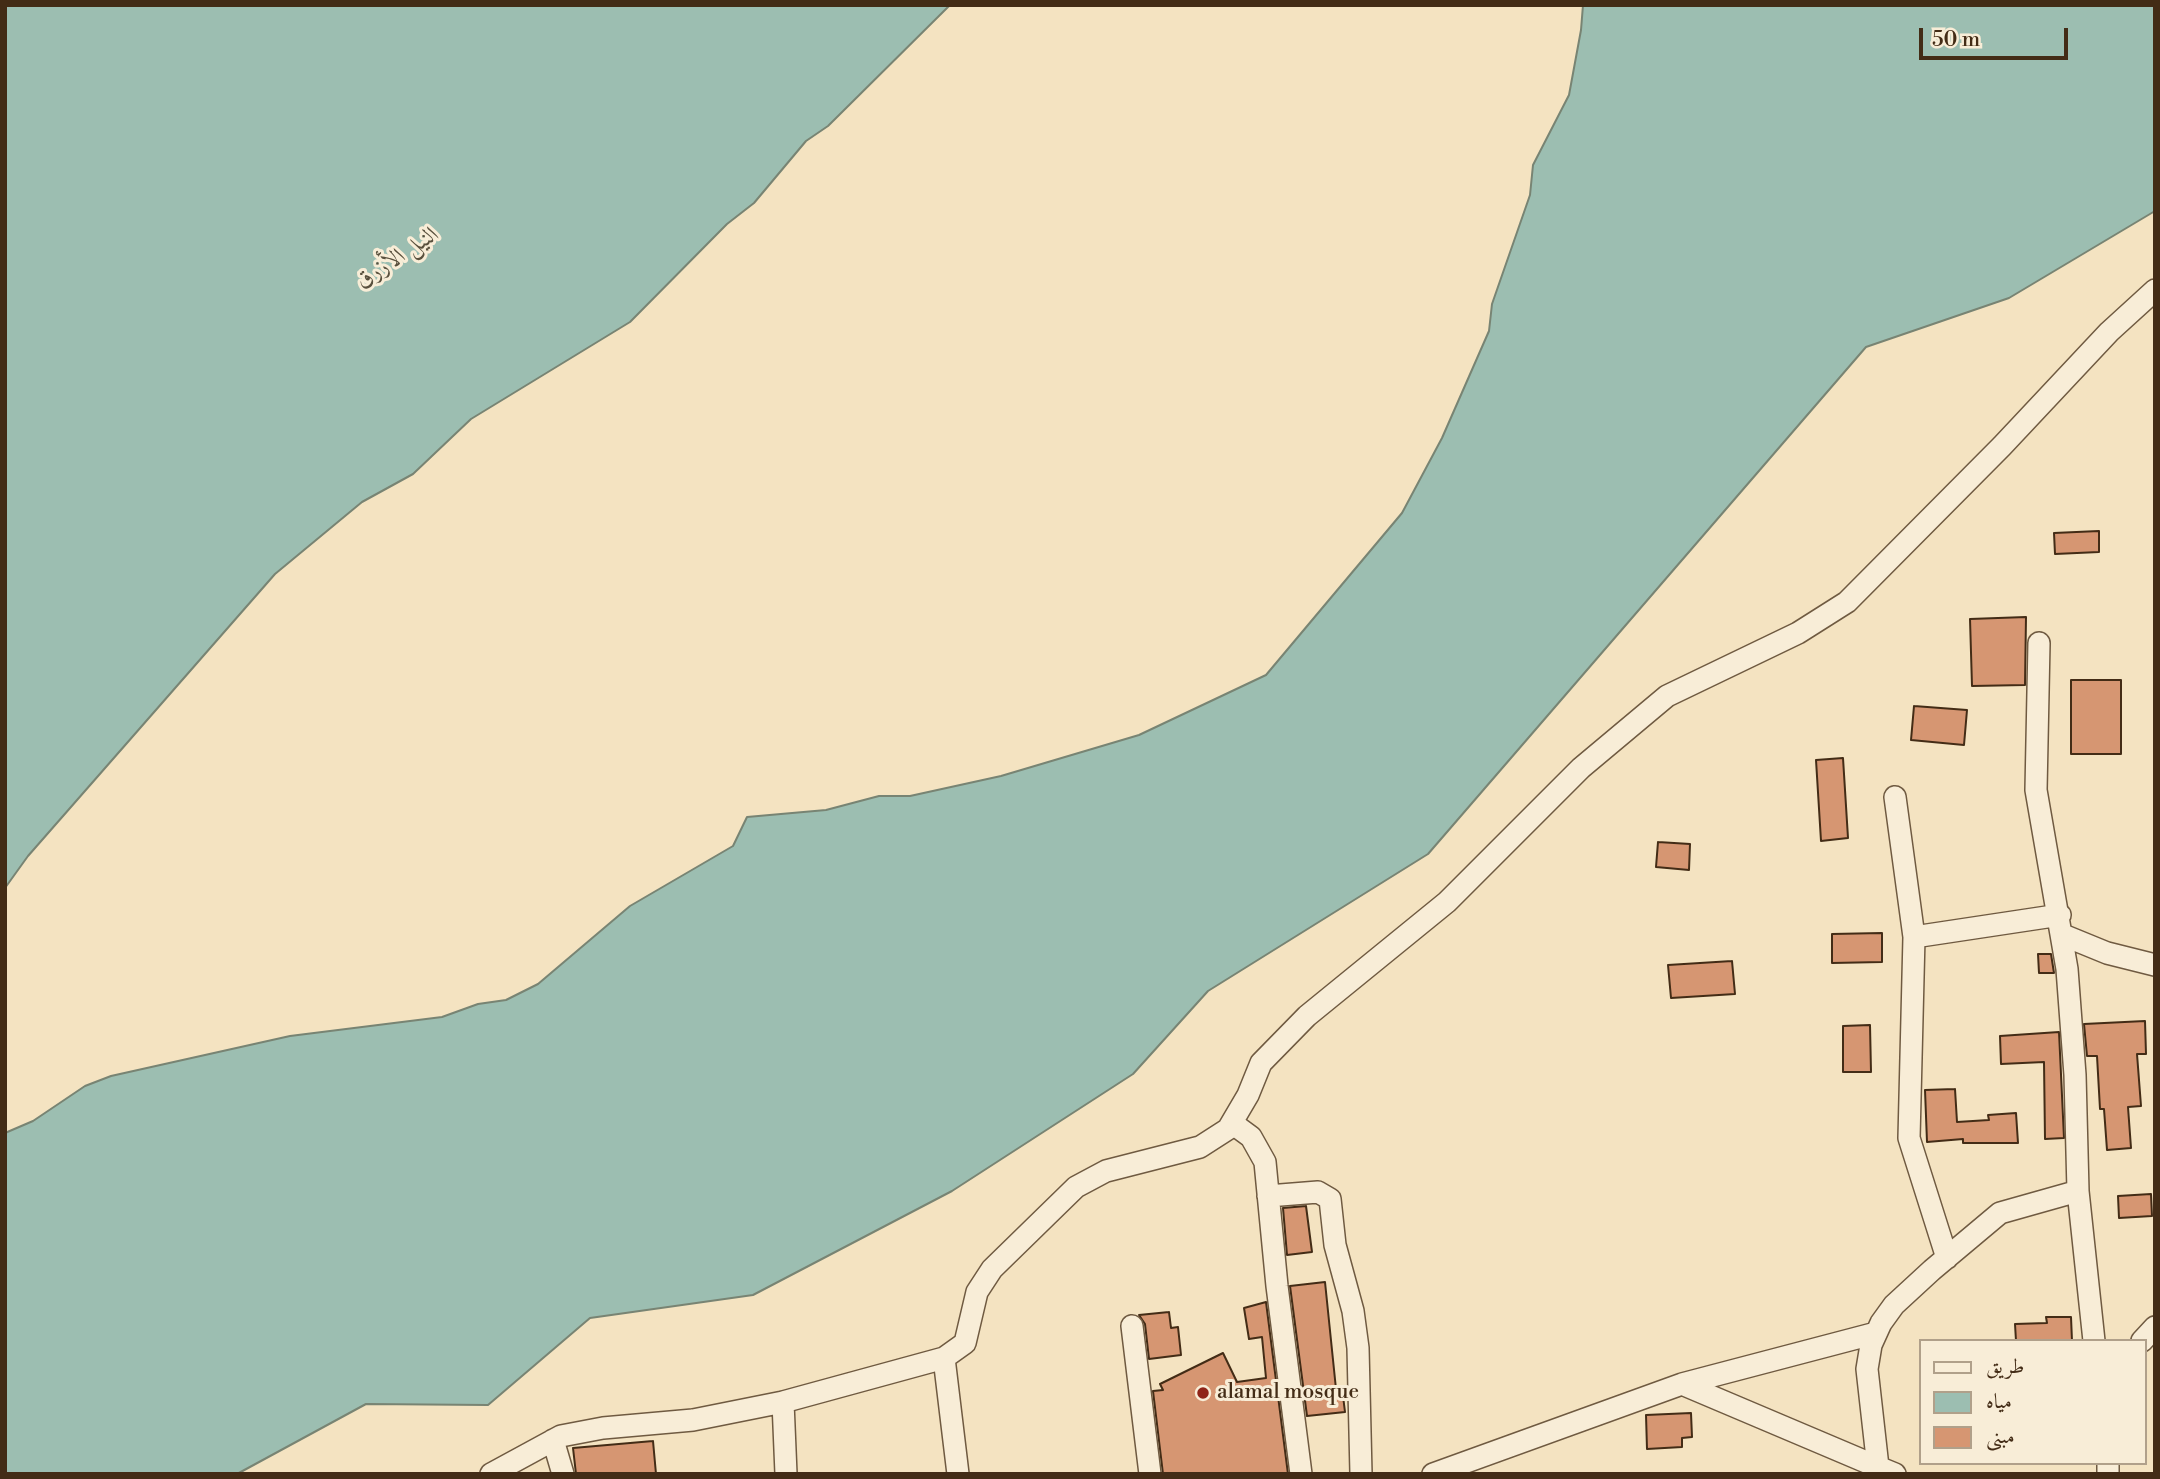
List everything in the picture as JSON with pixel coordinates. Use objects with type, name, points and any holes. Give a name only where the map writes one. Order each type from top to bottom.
[{"type":"street","points":[[491,1474],[553,1440],[603,1428],[693,1420],[783,1402],[944,1359],[965,1343],[977,1292],[992,1269],[1076,1187],[1106,1171],[1200,1147],[1228,1129],[1248,1095],[1261,1063],[1307,1016],[1447,902],[1581,768],[1667,696],[1798,633],[1847,602],[2002,446],[2109,331],[2155,290]]},
{"type":"street","points":[[2039,643],[2036,790],[2062,925],[2076,1075],[2078,1191],[2094,1339]]},
{"type":"street","points":[[1895,797],[1914,937],[1909,1139],[1947,1258]]},
{"type":"street","points":[[1914,937],[2062,925],[2107,953],[2155,965]]},
{"type":"street","points":[[1232,1123],[1251,1137],[1265,1162],[1301,1474]]},
{"type":"street","points":[[1887,1470],[1867,1369],[1876,1333],[1894,1305],[2000,1213],[2078,1191]]},
{"type":"street","points":[[1268,1196],[1318,1192],[1330,1199],[1335,1245],[1353,1311],[1358,1348],[1361,1474]]},
{"type":"street","points":[[1132,1325],[1150,1474]]},
{"type":"street","points":[[1433,1474],[1682,1384],[1876,1333]]},
{"type":"street","points":[[944,1359],[958,1474]]},
{"type":"street","points":[[1682,1384],[1887,1470]]},
{"type":"street","points":[[783,1402],[786,1474]]},
{"type":"street","points":[[553,1440],[563,1474]]},
{"type":"water","name":"النيل الأزرق","points":[[5,5],[950,5],[828,126],[806,141],[754,203],[727,224],[630,322],[471,419],[413,474],[362,502],[275,574],[28,856],[5,888]]},
{"type":"water","points":[[1583,5],[2155,5],[2155,211],[2009,298],[1866,347],[1428,854],[1208,991],[1133,1074],[952,1191],[753,1295],[590,1318],[488,1405],[366,1404],[237,1474],[5,1474],[5,1133],[33,1121],[85,1086],[111,1076],[290,1036],[442,1017],[478,1004],[506,1000],[538,984],[630,906],[733,846],[747,817],[826,810],[879,796],[910,796],[1001,776],[1139,735],[1266,675],[1402,513],[1442,438],[1489,331],[1492,304],[1530,195],[1533,165],[1569,95]]},
{"type":"building","points":[[2099,531],[2099,552],[2055,554],[2054,533]]},
{"type":"building","points":[[2026,617],[2025,685],[1972,686],[1970,619]]},
{"type":"building","points":[[2071,680],[2121,680],[2121,754],[2071,754]]},
{"type":"building","points":[[1914,706],[1967,710],[1964,745],[1911,740]]},
{"type":"building","points":[[1843,758],[1848,838],[1821,841],[1816,760]]},
{"type":"building","points":[[1658,842],[1690,844],[1689,870],[1656,867]]},
{"type":"building","points":[[1882,933],[1882,962],[1832,963],[1832,934]]},
{"type":"building","points":[[2038,954],[2051,954],[2054,973],[2039,973]]},
{"type":"building","points":[[1732,961],[1735,994],[1671,998],[1668,965]]},
{"type":"building","points":[[2145,1021],[2146,1054],[2137,1054],[2141,1106],[2128,1107],[2131,1148],[2107,1150],[2104,1109],[2100,1109],[2097,1056],[2087,1056],[2084,1024]]},
{"type":"building","points":[[1870,1025],[1871,1072],[1843,1072],[1843,1026]]},
{"type":"building","points":[[2059,1032],[2064,1138],[2045,1139],[2044,1062],[2001,1064],[2000,1036]]},
{"type":"building","points":[[1955,1089],[1957,1122],[1989,1120],[1988,1115],[2016,1113],[2018,1143],[1963,1143],[1963,1139],[1927,1142],[1925,1090]]},
{"type":"building","points":[[2151,1194],[2152,1216],[2119,1218],[2118,1196]]},
{"type":"building","points":[[1306,1206],[1312,1252],[1287,1255],[1283,1208]]},
{"type":"building","points":[[1325,1282],[1336,1389],[1342,1388],[1345,1412],[1307,1416],[1290,1286]]},
{"type":"building","points":[[1266,1302],[1288,1474],[1163,1474],[1153,1391],[1163,1390],[1160,1384],[1223,1353],[1237,1382],[1266,1378],[1262,1337],[1249,1339],[1244,1308]]},
{"type":"building","points":[[1169,1312],[1171,1328],[1178,1327],[1181,1355],[1149,1359],[1145,1324],[1139,1315]]},
{"type":"building","points":[[2046,1317],[2071,1317],[2072,1339],[2016,1339],[2015,1324],[2047,1323]]},
{"type":"building","points":[[1691,1413],[1692,1437],[1682,1438],[1682,1447],[1647,1449],[1646,1415]]},
{"type":"building","points":[[653,1441],[656,1474],[576,1474],[573,1448]]},
{"type":"place","name":"alamal mosque","points":[[1203,1393]]}]
